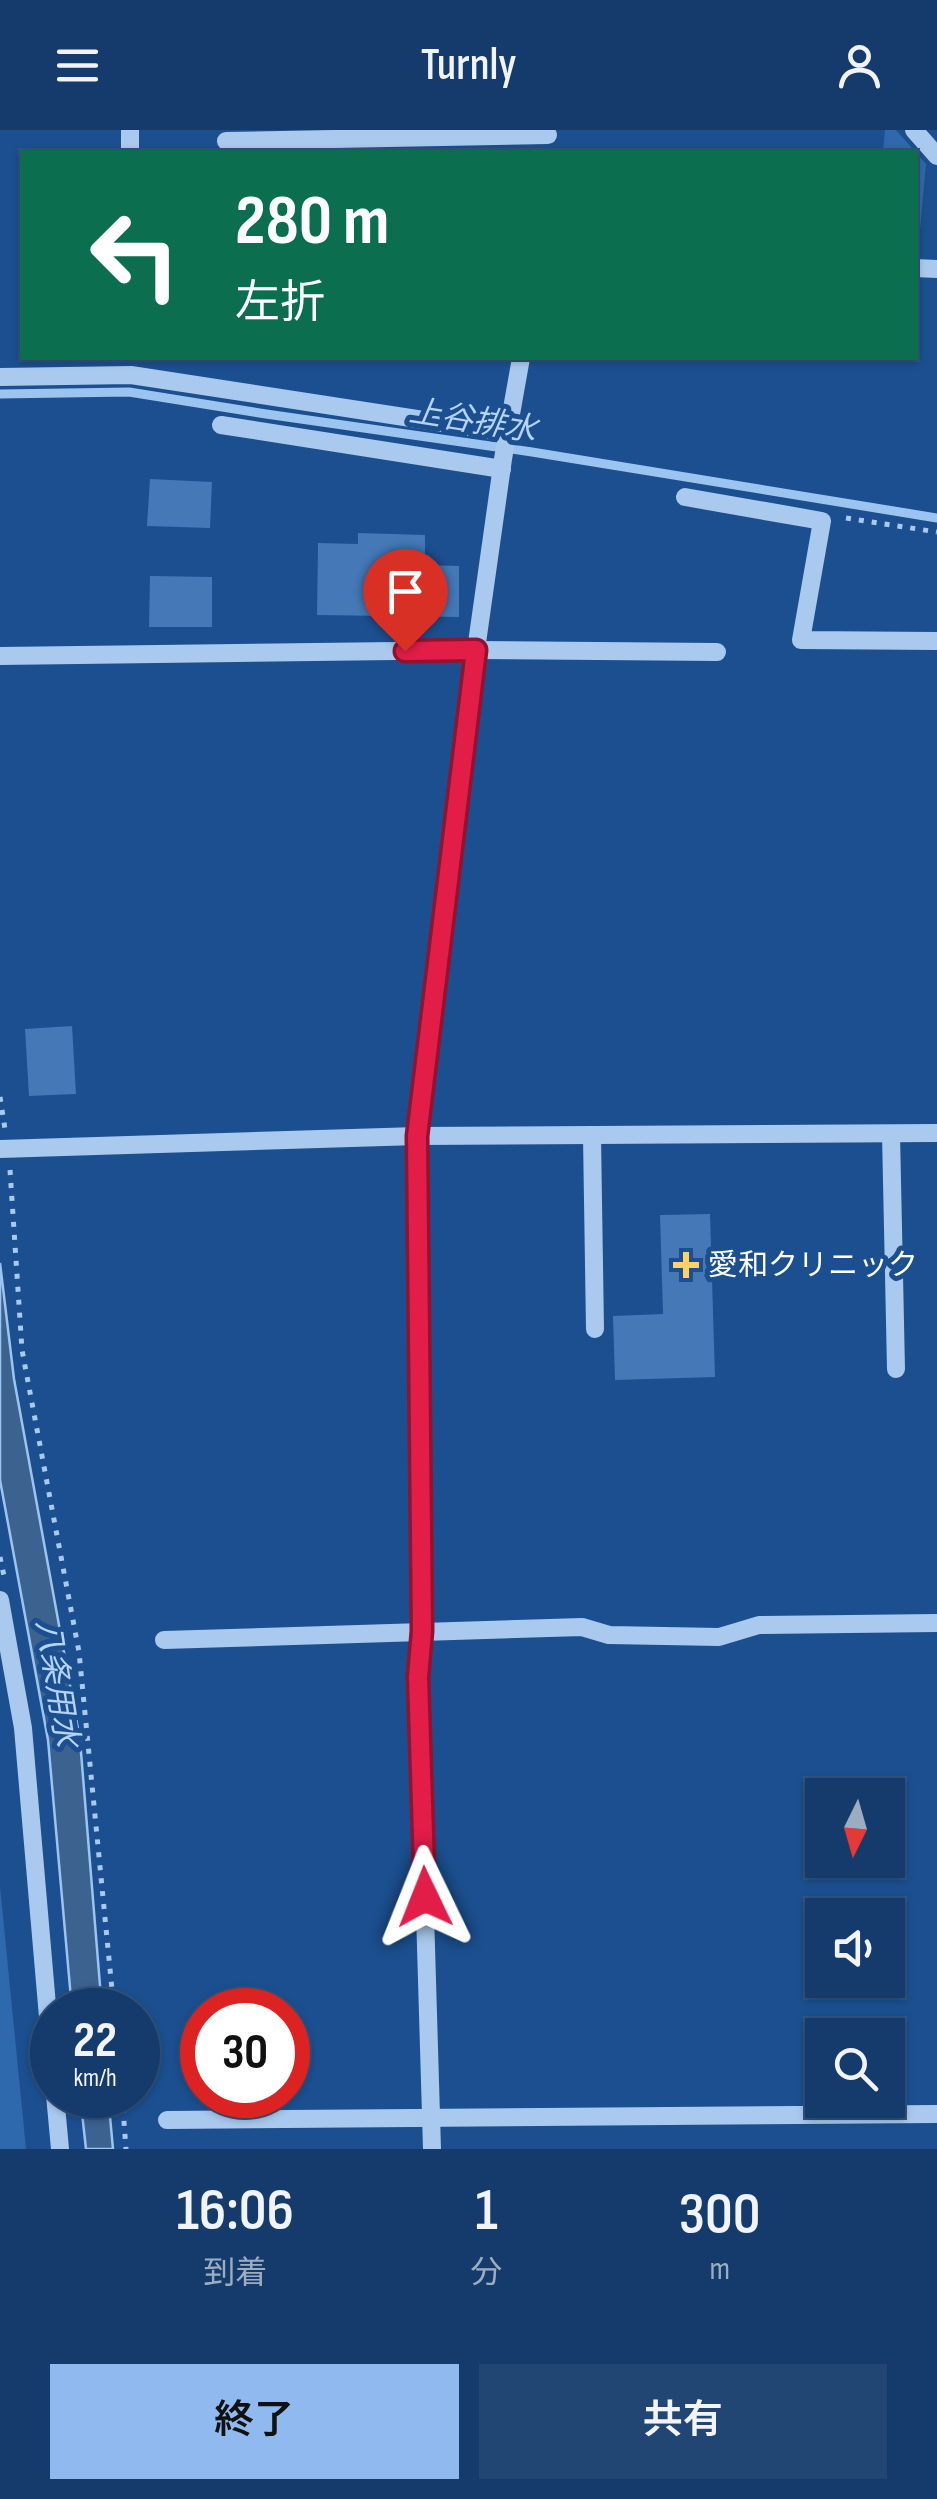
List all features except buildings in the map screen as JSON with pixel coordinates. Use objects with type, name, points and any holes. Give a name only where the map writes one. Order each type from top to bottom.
[{"type":"street","points":[[914,130],[937,156]]},
{"type":"street","points":[[226,141],[548,139]]},
{"type":"street","points":[[432,2149],[418,1677],[422,1631],[417,1136],[476,650],[521,360]]},
{"type":"street","points":[[0,378],[131,366],[505,450]]},
{"type":"street","points":[[220,425],[505,450]]},
{"type":"street","points":[[685,497],[822,521],[801,640],[937,641]]},
{"type":"street","points":[[0,656],[476,650],[717,652]]},
{"type":"street","points":[[4,1148],[417,1136],[937,1133]]},
{"type":"street","points":[[891,1134],[896,1369]]},
{"type":"street","points":[[592,1136],[595,1329]]},
{"type":"street","points":[[0,1600],[23,1728],[46,1988]]},
{"type":"street","points":[[164,1640],[582,1626],[609,1636],[719,1636],[759,1625],[937,1623]]},
{"type":"street","points":[[167,2120],[937,2114]]},
{"type":"street","points":[[57,2118],[60,2149]]},
{"type":"path","points":[[822,521],[834,516],[937,532]]},
{"type":"path","points":[[0,1097],[22,1350],[80,1652],[112,1988]]},
{"type":"path","points":[[124,2118],[126,2149]]},
{"type":"shaded area","points":[[885,130],[896,130],[914,150],[883,150]]},
{"type":"shaded area","points":[[918,155],[926,164],[918,251]]},
{"type":"shaded area","points":[[0,1886],[26,2149],[0,2149]]},
{"type":"water","name":"八条用水","points":[[0,1263],[14,1379],[80,1740],[100,1988],[70,1988],[48,1740],[0,1480]]},
{"type":"water","points":[[83,2118],[110,2118],[113,2149],[86,2149]]},
{"type":"waterway","name":"上谷排水","points":[[0,394],[129,392],[937,518]]},
{"type":"place","name":"愛和クリニック","points":[[686,1265]]},
{"type":"route","points":[[405,651],[476,650],[417,1136],[422,1631],[418,1677],[425,1897]]}]
